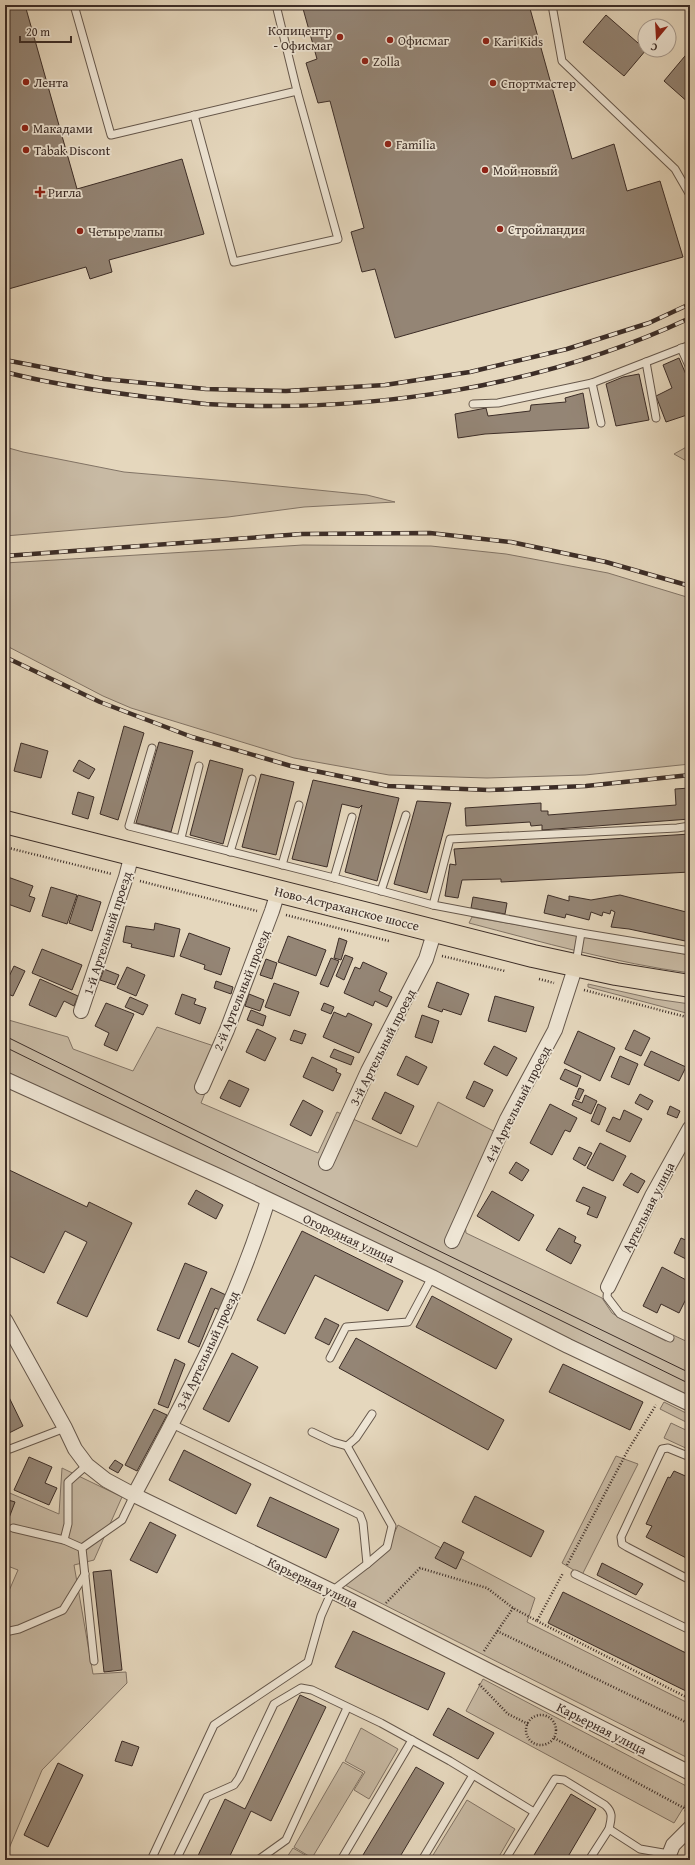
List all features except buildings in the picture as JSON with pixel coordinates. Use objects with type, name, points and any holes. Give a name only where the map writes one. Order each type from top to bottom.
[{"type":"main road","name":"Ново-Астраханское шоссе","points":[[5,822],[278,892],[576,965],[616,974],[690,986]]},
{"type":"street","name":"1-й Артельный проезд","points":[[80,1012],[126,877],[132,854]]},
{"type":"street","name":"2-й Артельный проезд","points":[[202,1087],[227,1030],[278,892]]},
{"type":"street","name":"3-й Артельный проезд","points":[[326,1162],[368,1071],[426,959],[435,930]]},
{"type":"street","name":"4-й Артельный проезд","points":[[452,1241],[507,1119],[555,1030],[576,965]]},
{"type":"street","name":"Огородная улица","points":[[5,1079],[432,1277],[568,1346],[690,1404]]},
{"type":"street","name":"Артельная улица","points":[[608,1287],[652,1196],[690,1128]]},
{"type":"street","name":"3-й Артельный проезд","points":[[134,1496],[220,1330],[257,1236],[268,1200]]},
{"type":"street","name":"Карьерная улица","points":[[5,1320],[65,1428],[75,1449],[87,1465],[106,1480],[134,1496],[376,1613],[690,1773]]},
{"type":"street","points":[[668,1857],[673,1845],[690,1828]]},
{"type":"lane","points":[[74,5],[111,135],[297,90]]},
{"type":"lane","points":[[194,115],[234,262],[338,239],[297,90],[276,5]]},
{"type":"lane","points":[[552,5],[562,61],[675,169],[690,195]]},
{"type":"lane","points":[[473,404],[498,403],[592,383],[690,345]]},
{"type":"lane","points":[[681,348],[690,368]]},
{"type":"lane","points":[[646,362],[656,418]]},
{"type":"lane","points":[[592,383],[601,423]]},
{"type":"lane","points":[[152,748],[129,826],[181,838],[433,905],[581,933],[690,951]]},
{"type":"lane","points":[[181,838],[199,766]]},
{"type":"lane","points":[[230,852],[252,779]]},
{"type":"lane","points":[[282,865],[299,805]]},
{"type":"lane","points":[[381,891],[406,815]]},
{"type":"lane","points":[[334,878],[352,817]]},
{"type":"lane","points":[[433,905],[450,839],[690,826]]},
{"type":"lane","points":[[576,965],[581,933]]},
{"type":"lane","points":[[330,1358],[346,1327],[408,1322],[432,1277]]},
{"type":"lane","points":[[608,1287],[607,1297],[620,1314],[670,1338]]},
{"type":"lane","points":[[347,1446],[356,1438],[372,1414]]},
{"type":"lane","points":[[172,1424],[360,1515],[363,1523],[367,1564]]},
{"type":"lane","points":[[5,1446],[10,1449],[65,1428]]},
{"type":"lane","points":[[151,1860],[214,1725],[308,1662],[321,1616],[332,1591],[386,1547],[392,1526],[347,1446],[333,1442],[312,1432]]},
{"type":"lane","points":[[690,1457],[668,1448],[662,1449],[621,1537],[622,1544],[690,1580]]},
{"type":"lane","points":[[64,1540],[68,1524],[68,1482],[87,1465]]},
{"type":"lane","points":[[82,1548],[122,1520],[134,1496]]},
{"type":"lane","points":[[13,1528],[64,1540],[82,1548]]},
{"type":"lane","points":[[82,1548],[86,1574],[94,1661]]},
{"type":"lane","points":[[5,1632],[18,1629],[63,1610],[86,1574]]},
{"type":"lane","points":[[575,1574],[690,1630]]},
{"type":"lane","points":[[176,1860],[206,1797],[234,1785],[239,1778],[274,1704],[296,1690],[307,1688],[412,1740],[450,1761],[534,1812]]},
{"type":"lane","points":[[258,1860],[286,1840],[347,1708]]},
{"type":"lane","points":[[341,1860],[412,1740]]},
{"type":"lane","points":[[422,1860],[472,1775]]},
{"type":"lane","points":[[506,1860],[555,1779],[560,1779],[611,1810],[612,1815],[609,1829],[590,1860]]},
{"type":"lane","points":[[609,1829],[640,1849],[668,1857]]},
{"type":"path","points":[[537,1621],[628,1450],[657,1403]]},
{"type":"path","points":[[376,1613],[420,1568],[487,1588],[512,1608],[690,1700]]},
{"type":"path","points":[[476,1664],[512,1608]]},
{"type":"path","points":[[497,1631],[690,1724]]},
{"type":"path","points":[[475,1680],[508,1714],[528,1724]]},
{"type":"path","points":[[539,1715],[548,1717],[555,1724],[556,1733],[554,1738],[542,1744],[533,1742],[527,1734],[528,1724],[530,1720],[539,1715]]},
{"type":"path","points":[[554,1738],[684,1808],[690,1818]]},
{"type":"shaded area","points":[[690,445],[690,463],[674,454]]},
{"type":"shaded area","points":[[5,447],[124,472],[367,495],[395,502],[304,507],[228,517],[5,536]]},
{"type":"shaded area","points":[[303,545],[431,546],[506,554],[608,573],[690,598],[690,764],[585,775],[487,778],[389,775],[294,758],[131,708],[103,696],[5,645],[5,563]]},
{"type":"shaded area","points":[[472,917],[690,955],[690,973],[634,964],[551,945],[469,923]]},
{"type":"shaded area","points":[[588,984],[655,999],[690,1004],[690,1014],[588,987]]},
{"type":"shaded area","points":[[5,1019],[68,1037],[73,1049],[133,1071],[157,1027],[223,1049],[201,1103],[318,1153],[337,1112],[417,1147],[438,1102],[505,1137],[465,1224],[466,1233],[602,1298],[612,1313],[666,1341],[673,1335],[690,1343],[690,1397],[287,1202],[5,1071]]},
{"type":"shaded area","points":[[664,1402],[690,1415],[690,1424],[660,1409]]},
{"type":"shaded area","points":[[671,1423],[690,1432],[690,1450],[664,1438]]},
{"type":"shaded area","points":[[616,1456],[638,1464],[582,1575],[562,1563]]},
{"type":"shaded area","points":[[62,1468],[122,1497],[94,1560],[74,1565],[93,1674],[126,1672],[127,1683],[42,1770],[5,1858],[5,1600],[18,1570],[5,1565],[5,1491],[59,1514]]},
{"type":"shaded area","points":[[398,1525],[535,1598],[527,1622],[690,1704],[690,1759],[345,1585],[386,1551]]},
{"type":"shaded area","points":[[483,1679],[690,1788],[690,1797],[674,1823],[466,1711]]},
{"type":"shaded area","points":[[361,1728],[398,1749],[369,1799],[354,1790],[365,1772],[345,1761]]},
{"type":"shaded area","points":[[343,1762],[363,1773],[312,1858],[294,1847]]},
{"type":"shaded area","points":[[467,1800],[515,1829],[497,1860],[430,1860]]},
{"type":"shaded area","points":[[293,1848],[314,1860],[285,1860]]},
{"type":"tram line","points":[[5,1036],[429,1246],[690,1373]]},
{"type":"tram line","points":[[5,1047],[690,1384]]},
{"type":"railway","points":[[5,360],[104,379],[206,389],[286,391],[385,385],[470,372],[567,349],[649,323],[690,304]]},
{"type":"railway","points":[[5,372],[57,384],[93,390],[206,404],[267,406],[329,404],[392,399],[454,391],[515,378],[575,362],[634,342],[690,318]]},
{"type":"railway","points":[[5,556],[302,534],[430,533],[511,542],[606,562],[690,586]]},
{"type":"railway","points":[[5,657],[100,702],[192,737],[291,766],[388,786],[489,790],[586,786],[690,775]]},
{"type":"place","name":"Копицентр - Офисмаг","points":[[340,37]]},
{"type":"place","name":"Офисмаг","points":[[390,40]]},
{"type":"place","name":"Kari Kids","points":[[486,41]]},
{"type":"place","name":"Zolla","points":[[365,61]]},
{"type":"place","name":"Лента","points":[[26,82]]},
{"type":"place","name":"Спортмастер","points":[[493,83]]},
{"type":"place","name":"Макадами","points":[[25,128]]},
{"type":"place","name":"Familia","points":[[388,144]]},
{"type":"place","name":"Tabak Discont","points":[[26,150]]},
{"type":"place","name":"Мой новый","points":[[485,170]]},
{"type":"place","name":"Ригла","points":[[40,192]]},
{"type":"place","name":"Стройландия","points":[[500,229]]},
{"type":"place","name":"Четыре лапы","points":[[80,231]]}]
